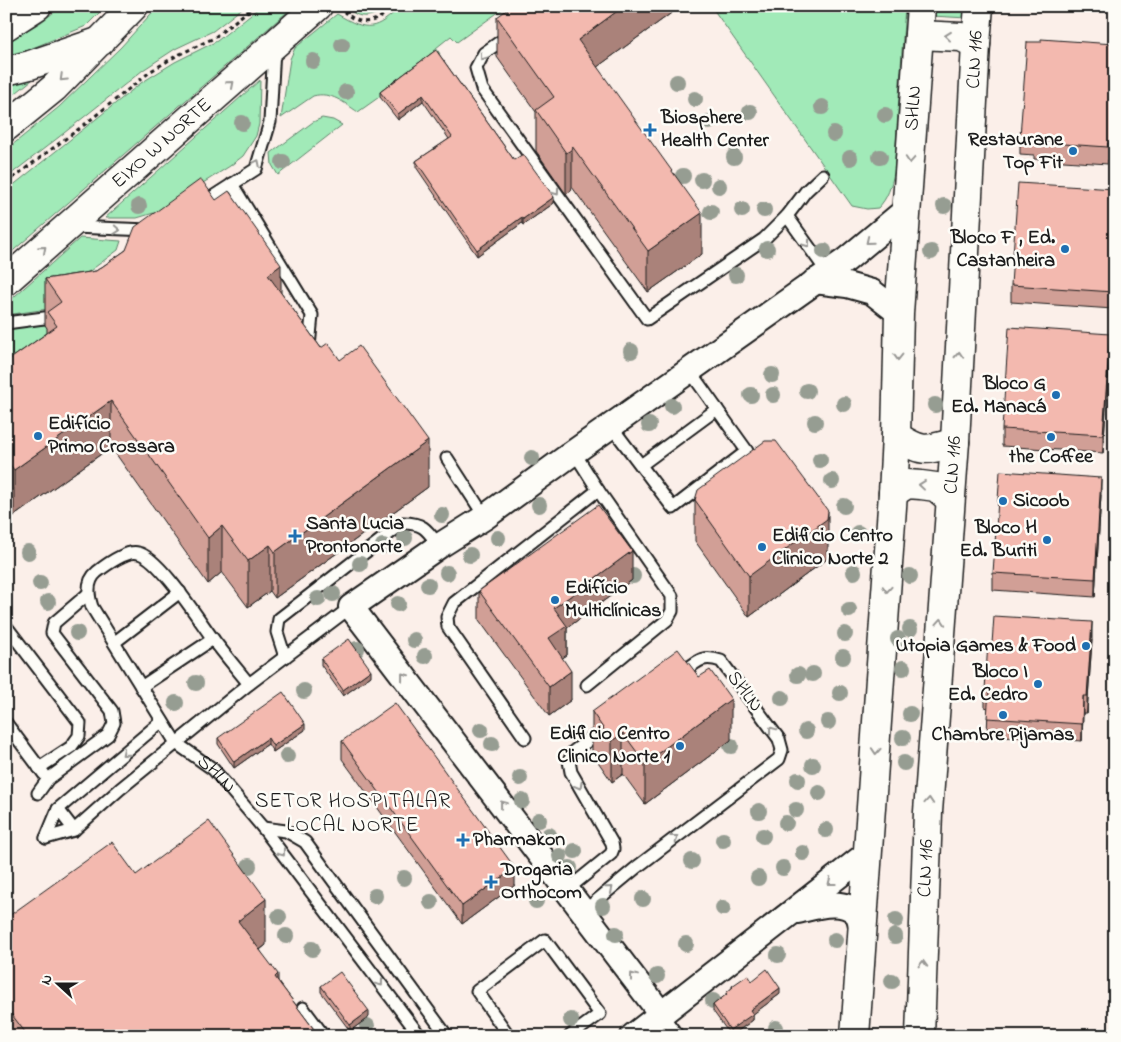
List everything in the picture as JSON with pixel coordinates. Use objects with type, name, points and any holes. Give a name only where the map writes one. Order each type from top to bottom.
[{"type":"main road","points":[[6,26],[37,6]]},
{"type":"main road","points":[[6,127],[54,88],[134,6]]},
{"type":"main road","name":"SHLN","points":[[856,1036],[893,493],[899,313],[921,6]]},
{"type":"main road","name":"CLN 116","points":[[920,1024],[928,812],[954,442],[976,44],[980,6]]},
{"type":"main road","name":"EIXO W NORTE","points":[[6,281],[275,46],[329,8]]},
{"type":"main road","points":[[919,35],[961,37],[976,44]]},
{"type":"main road","points":[[6,71],[30,65],[101,41]]},
{"type":"main road","points":[[896,436],[916,448],[932,449],[954,442]]},
{"type":"main road","points":[[893,493],[907,484],[921,485],[936,487],[950,499]]},
{"type":"street","name":"SHLN","points":[[351,607],[439,546],[485,517],[846,260],[906,210]]},
{"type":"street","points":[[821,276],[872,292],[899,313]]},
{"type":"street","points":[[351,607],[568,889],[662,1015]]},
{"type":"street","name":"SHLN","points":[[633,1036],[869,852]]},
{"type":"street","name":"SHLN","points":[[793,912],[824,904],[846,906],[857,914],[863,933]]},
{"type":"lane","points":[[520,27],[484,54],[476,68],[482,89],[647,319],[764,238],[787,216],[806,191],[823,175]]},
{"type":"lane","points":[[187,214],[256,169],[270,122],[275,46]]},
{"type":"lane","points":[[232,184],[312,315],[308,354]]},
{"type":"lane","points":[[787,216],[821,276]]},
{"type":"lane","points":[[68,226],[141,235],[158,229]]},
{"type":"lane","points":[[6,323],[73,314]]},
{"type":"lane","points":[[611,426],[673,508],[747,452],[689,370]]},
{"type":"lane","points":[[640,465],[717,409]]},
{"type":"lane","points":[[574,452],[598,490],[672,596],[672,610],[667,620],[587,685]]},
{"type":"lane","points":[[447,458],[485,517]]},
{"type":"lane","points":[[525,738],[448,627],[447,617],[454,603],[598,490]]},
{"type":"lane","points":[[285,657],[277,632],[279,619],[403,523],[415,523],[425,528],[439,546]]},
{"type":"lane","points":[[162,721],[58,809],[46,838],[74,830],[176,743],[92,607],[88,594],[90,581],[96,572],[128,552],[138,553],[148,558],[180,592],[248,684]]},
{"type":"lane","points":[[115,642],[180,592]]},
{"type":"lane","points":[[38,793],[48,779],[108,735],[114,722],[112,711],[52,632],[54,623],[88,594]]},
{"type":"lane","name":"SHLN","points":[[351,607],[248,684],[176,743],[213,769],[263,828],[420,1036]]},
{"type":"lane","points":[[6,626],[80,723],[79,736],[71,747],[39,768]]},
{"type":"lane","points":[[141,687],[213,639]]},
{"type":"lane","name":"SHLN","points":[[584,911],[636,867],[779,759],[782,750],[779,739],[721,661],[704,658],[671,681]]},
{"type":"lane","points":[[568,889],[611,854],[613,849],[612,844],[571,772],[569,761],[574,751],[614,722]]},
{"type":"lane","points":[[6,723],[10,738],[48,779]]},
{"type":"lane","points":[[58,809],[74,830]]},
{"type":"lane","points":[[263,828],[286,831],[305,842],[447,1036]]},
{"type":"lane","points":[[509,1036],[477,991],[545,940],[600,1014],[570,1036]]},
{"type":"lane","points":[[303,1008],[324,1036]]},
{"type":"lane","points":[[662,1015],[678,1036]]},
{"type":"path","points":[[6,183],[151,71],[176,56],[214,38],[254,6]]},
{"type":"path","points":[[329,8],[357,20],[373,22],[395,6]]},
{"type":"green space","points":[[62,6],[106,6],[86,26],[6,59],[6,43],[41,22]]},
{"type":"green space","points":[[158,6],[245,6],[213,31],[175,49],[143,70],[6,178],[6,150],[59,107],[121,47]]},
{"type":"green space","points":[[261,6],[294,6],[6,257],[6,191],[141,83],[175,62],[217,41]]},
{"type":"green space","points":[[347,6],[386,6],[372,15],[361,16],[351,11]]},
{"type":"green space","points":[[401,6],[507,6],[457,42],[451,36],[436,48],[440,54],[358,112],[331,96],[320,95],[313,96],[281,118],[290,59],[295,48],[337,14],[356,24],[371,26],[384,20]]},
{"type":"green space","points":[[711,6],[905,6],[894,173],[887,196],[878,208],[867,209],[852,206]]},
{"type":"green space","points":[[932,6],[967,6],[967,18],[932,16]]},
{"type":"green space","points":[[43,71],[6,101],[6,81]]},
{"type":"green space","points":[[260,80],[259,124],[256,136],[243,156],[157,212],[137,218],[105,218]]},
{"type":"green space","points":[[322,118],[333,120],[342,125],[278,175],[272,165],[271,153],[313,122]]},
{"type":"green space","points":[[80,238],[121,241],[118,250],[55,297],[62,307],[6,315],[6,304]]},
{"type":"green space","points":[[66,323],[6,368],[6,328]]},
{"type":"building","points":[[512,6],[624,6],[578,40],[702,213],[648,251],[572,146],[571,150],[566,153],[536,110],[554,97],[497,17]]},
{"type":"building","points":[[1041,39],[1114,44],[1115,143],[1108,143],[1108,147],[1034,142],[1035,138],[1020,137],[1027,42],[1041,42]]},
{"type":"building","points":[[436,50],[514,160],[523,154],[554,197],[523,219],[522,217],[477,250],[416,161],[452,137],[423,95],[398,114],[380,92]]},
{"type":"building","points":[[201,179],[216,200],[229,191],[281,265],[268,275],[321,348],[328,343],[340,360],[359,346],[428,441],[275,552],[270,545],[248,561],[222,526],[208,538],[111,401],[14,470],[6,459],[6,362],[57,326],[47,312],[61,302],[45,279],[96,271],[126,250],[135,227]]},
{"type":"building","name":"Bloco F , Ed. Castanheira","points":[[1018,183],[1115,189],[1113,292],[1011,285]]},
{"type":"building","name":"Bloco G Ed. Manacá","points":[[1009,327],[1110,334],[1103,435],[1002,429]]},
{"type":"building","points":[[765,441],[776,441],[828,511],[827,519],[749,576],[695,500],[698,490]]},
{"type":"building","name":"Bloco H Ed. Buriti","points":[[1000,471],[1101,478],[1095,579],[993,573]]},
{"type":"building","points":[[598,505],[632,551],[554,608],[567,626],[549,638],[571,671],[549,687],[479,591]]},
{"type":"building","name":"Bloco I Ed. Cedro","points":[[994,616],[1092,622],[1087,696],[1083,696],[1082,724],[987,718],[989,690],[985,690],[987,658],[988,644],[992,644]]},
{"type":"building","points":[[349,639],[371,670],[343,690],[321,659]]},
{"type":"building","points":[[678,649],[699,677],[710,670],[731,699],[645,763],[623,733],[612,741],[592,712]]},
{"type":"building","points":[[283,692],[305,724],[273,746],[268,738],[234,762],[218,738]]},
{"type":"building","points":[[395,703],[515,868],[462,906],[342,741]]},
{"type":"building","points":[[209,821],[266,899],[238,921],[278,974],[275,977],[319,1036],[28,1036],[6,1007],[6,918],[112,842],[136,875]]},
{"type":"building","points":[[767,969],[780,988],[750,1010],[753,1014],[730,1030],[713,1005],[727,994],[732,986],[748,975],[752,981]]},
{"type":"building","points":[[340,972],[369,1011],[350,1025],[321,986]]},
{"type":"place","name":"Biosphere Health Center","points":[[650,130]]},
{"type":"place","name":"Restaurane Top Fit","points":[[1073,151]]},
{"type":"place","name":"Bloco F , Ed. Castanheira","points":[[1065,249]]},
{"type":"place","name":"Bloco G Ed. Manacá","points":[[1056,395]]},
{"type":"place","name":"Edifício Primo Crossara","points":[[38,436]]},
{"type":"place","name":"the Coffee","points":[[1051,437]]},
{"type":"place","name":"Sicoob","points":[[1003,501]]},
{"type":"place","name":"Santa Lucia Prontonorte","points":[[295,536]]},
{"type":"place","name":"Bloco H Ed. Buriti","points":[[1047,540]]},
{"type":"place","name":"Edificio Centro Clinico Norte 2","points":[[762,547]]},
{"type":"place","name":"Edifício Multiclínicas","points":[[555,600]]},
{"type":"place","name":"Utopia Games & Food","points":[[1086,646]]},
{"type":"place","name":"Bloco I Ed. Cedro","points":[[1038,684]]},
{"type":"place","name":"Chambre Pijamas","points":[[1003,715]]},
{"type":"place","name":"Edificio Centro Clinico Norte 1","points":[[680,746]]},
{"type":"place","name":"Pharmakon","points":[[463,840]]},
{"type":"place","name":"Drogaria Orthocom","points":[[491,882]]},
{"type":"district","name":"SETOR HOSPITALAR LOCAL NORTE","points":[[353,814]]}]
